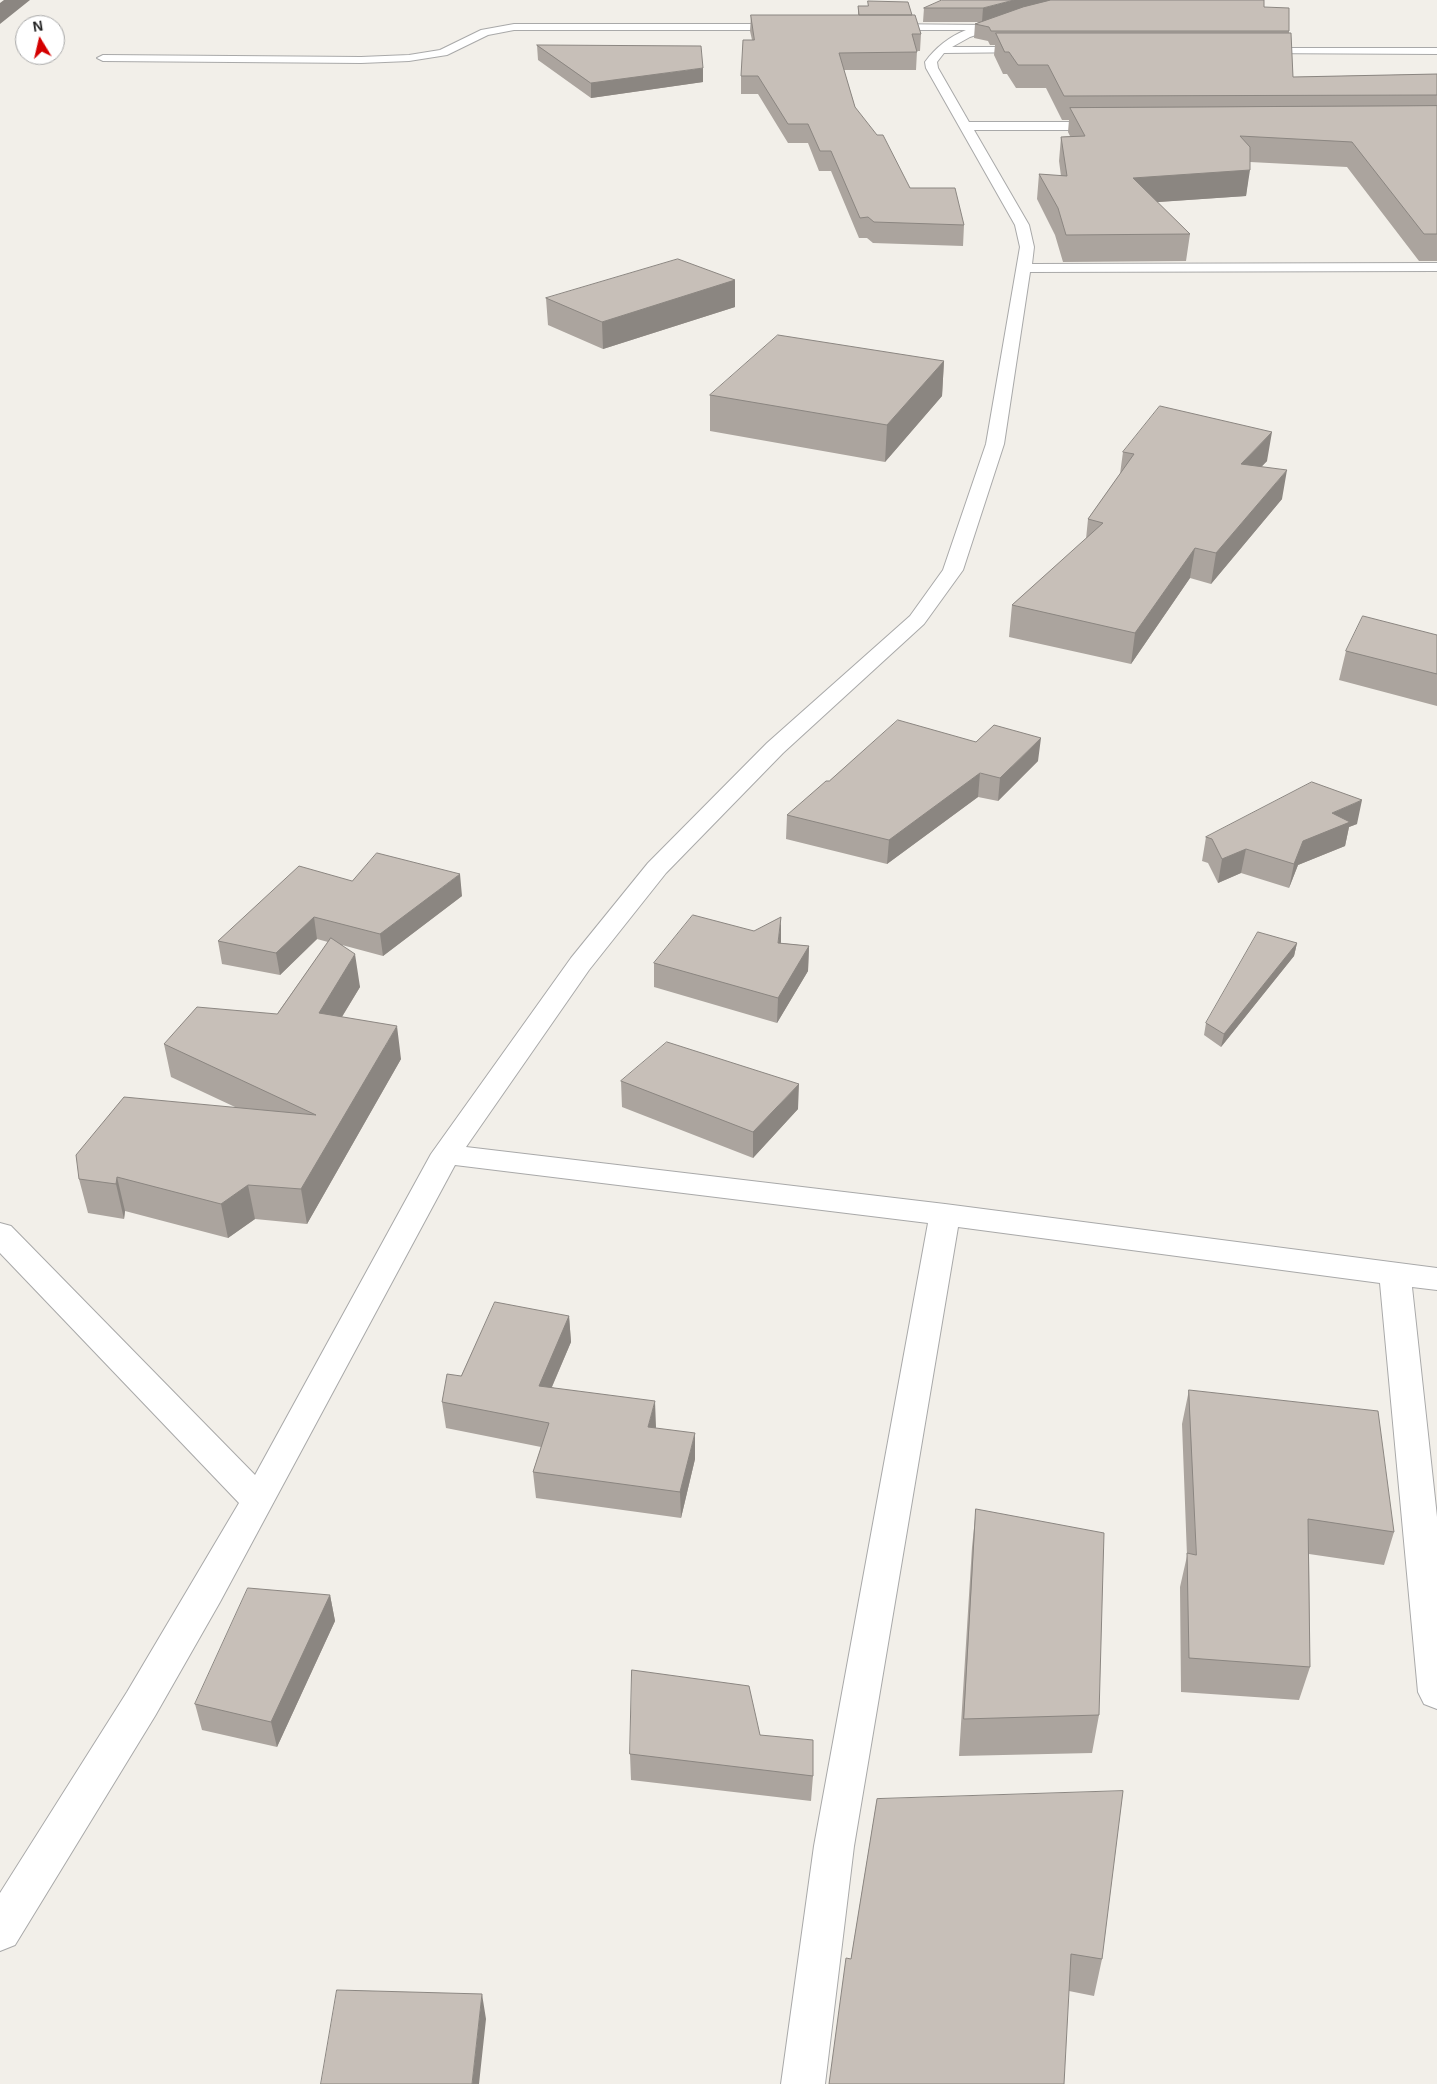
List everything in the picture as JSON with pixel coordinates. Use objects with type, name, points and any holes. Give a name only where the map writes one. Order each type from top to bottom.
[{"type":"street","points":[[0,1931],[141,1704],[258,1501],[446,1154],[580,964],[657,868],[775,748],[917,620],[953,570],[995,444],[1027,247],[1022,225],[932,68],[931,62],[940,50],[959,39],[985,27],[1030,14]]},
{"type":"street","points":[[103,58],[388,59],[443,53],[485,32],[514,27],[798,27]]},
{"type":"street","points":[[867,27],[985,27]]},
{"type":"street","points":[[940,50],[1039,50]]},
{"type":"street","points":[[1238,51],[1437,51]]},
{"type":"street","points":[[966,126],[1123,126]]},
{"type":"street","points":[[1025,268],[1437,267]]},
{"type":"street","points":[[446,1154],[946,1215],[1437,1278]]},
{"type":"street","points":[[802,2084],[834,1846],[946,1215]]},
{"type":"street","points":[[0,1234],[258,1501]]},
{"type":"street","points":[[1396,1274],[1437,1692]]},
{"type":"building","points":[[942,0],[1014,0],[983,8],[924,8]]},
{"type":"building","points":[[1051,0],[1264,0],[1264,7],[1289,8],[1289,31],[991,31],[989,27],[975,24],[1023,7]]},
{"type":"building","points":[[868,1],[908,2],[912,15],[859,15],[858,6],[868,6]]},
{"type":"building","points":[[751,15],[915,15],[921,34],[912,34],[917,52],[839,53],[855,107],[877,135],[883,135],[910,188],[955,188],[964,225],[874,222],[868,217],[860,218],[831,151],[820,151],[808,124],[788,124],[758,76],[741,76],[743,40],[754,40]]},
{"type":"building","points":[[996,33],[1291,33],[1293,77],[1437,74],[1437,95],[1064,96],[1048,65],[1018,65],[1009,52],[1005,52]]},
{"type":"building","points":[[537,45],[701,46],[703,68],[591,83]]},
{"type":"building","points":[[1437,106],[1437,234],[1424,234],[1352,142],[1240,136],[1250,147],[1250,170],[1133,178],[1190,234],[1066,235],[1058,208],[1039,174],[1067,176],[1061,137],[1085,136],[1070,108]]},
{"type":"building","points":[[678,259],[735,280],[602,322],[546,298]]},
{"type":"building","points":[[778,335],[944,361],[887,425],[710,395]]},
{"type":"building","points":[[1160,406],[1272,432],[1241,464],[1287,470],[1216,553],[1195,548],[1135,633],[1012,605],[1103,523],[1088,519],[1134,454],[1123,452]]},
{"type":"building","points":[[1363,616],[1437,635],[1437,674],[1346,651]]},
{"type":"building","points":[[898,720],[976,742],[994,725],[1041,738],[1000,778],[980,773],[889,840],[787,815],[826,781],[829,781]]},
{"type":"building","points":[[1312,782],[1362,800],[1332,813],[1350,822],[1303,841],[1294,864],[1246,849],[1222,859],[1212,839],[1206,837]]},
{"type":"building","points":[[377,853],[460,874],[380,934],[314,917],[276,953],[218,941],[299,866],[352,881]]},
{"type":"building","points":[[693,915],[754,931],[781,917],[778,943],[809,946],[778,998],[654,963]]},
{"type":"building","points":[[1258,932],[1297,943],[1224,1034],[1206,1023]]},
{"type":"building","points":[[331,938],[355,954],[319,1013],[397,1026],[301,1189],[248,1185],[221,1204],[117,1177],[116,1184],[79,1179],[76,1155],[124,1097],[316,1115],[164,1044],[197,1007],[277,1014]]},
{"type":"building","points":[[667,1042],[799,1084],[753,1132],[621,1081]]},
{"type":"building","points":[[495,1302],[569,1316],[539,1386],[655,1401],[648,1427],[695,1433],[680,1492],[533,1472],[549,1423],[442,1402],[447,1374],[461,1376]]},
{"type":"building","points":[[1189,1390],[1378,1411],[1394,1532],[1308,1519],[1310,1667],[1189,1658],[1187,1553],[1196,1555]]},
{"type":"building","points":[[976,1509],[1104,1533],[1099,1715],[964,1719]]},
{"type":"building","points":[[248,1588],[330,1595],[271,1722],[195,1704]]},
{"type":"building","points":[[632,1670],[749,1686],[760,1735],[813,1740],[813,1776],[630,1754]]},
{"type":"building","points":[[1123,1791],[1102,1959],[1071,1954],[1064,2084],[829,2084],[846,1958],[851,1959],[877,1799]]},
{"type":"building","points":[[337,1990],[482,1994],[472,2084],[321,2084]]}]
